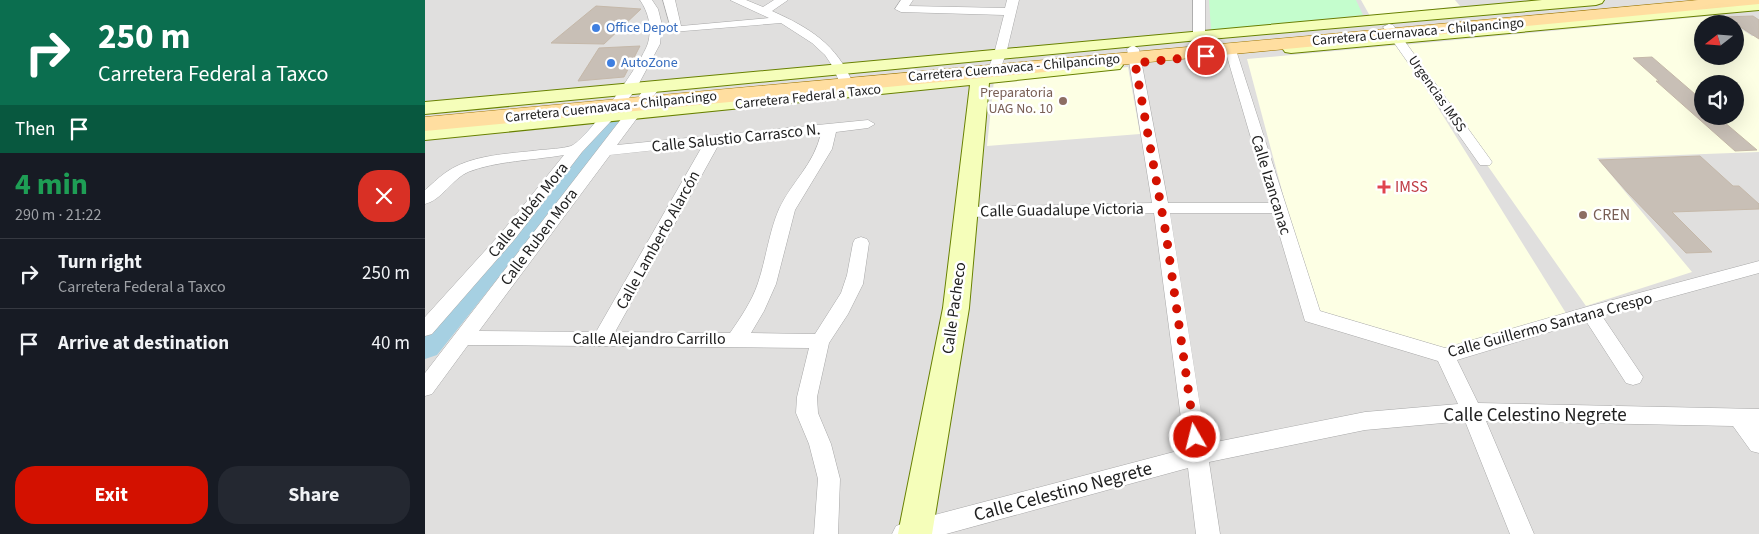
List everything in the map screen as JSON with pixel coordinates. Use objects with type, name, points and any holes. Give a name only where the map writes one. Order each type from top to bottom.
[{"type":"main road","name":"Carretera Cuernavaca - Chilpancingo","points":[[425,124],[843,75],[1134,57],[1199,47],[1278,39],[1394,33],[1585,6],[1670,0]]},
{"type":"main road","name":"Carretera Cuernavaca - Chilpancingo","points":[[1585,6],[1750,4]]},
{"type":"main road","name":"Carretera Cuernavaca - Chilpancingo","points":[[425,115],[631,101]]},
{"type":"street","points":[[631,101],[654,44],[655,25],[652,9],[646,0]]},
{"type":"street","points":[[669,0],[676,30],[781,20]]},
{"type":"street","points":[[736,0],[800,28],[829,52],[843,75]]},
{"type":"street","points":[[764,11],[782,0]]},
{"type":"street","points":[[1199,0],[1199,47]]},
{"type":"street","points":[[904,4],[1011,6],[992,67]]},
{"type":"street","points":[[1394,33],[1750,4]]},
{"type":"street","name":"Carretera Federal a Taxco","points":[[425,108],[631,101],[1199,47],[1232,53],[1278,39],[1585,6]]},
{"type":"street","name":"Urgencias IMSS","points":[[1394,33],[1485,162]]},
{"type":"street","name":"Calle Izancanac","points":[[1232,53],[1312,316]]},
{"type":"street","points":[[1134,57],[1160,208],[1208,534]]},
{"type":"street","name":"Calle Pacheco","points":[[912,533],[956,308],[967,212],[992,67]]},
{"type":"street","name":"Carretera Federal a Taxco","points":[[425,134],[631,101]]},
{"type":"street","name":"Calle Rubén Mora","points":[[425,329],[508,236],[577,149],[631,101]]},
{"type":"street","name":"Calle Ruben Mora","points":[[425,388],[605,151],[631,101]]},
{"type":"street","name":"Calle Salustio Carrasco N.","points":[[605,151],[868,124]]},
{"type":"street","points":[[736,340],[755,311],[767,284],[787,210],[825,149],[829,129]]},
{"type":"street","name":"Calle Lamberto Alarcón","points":[[603,338],[713,141]]},
{"type":"street","points":[[425,199],[450,176],[462,169],[482,162],[577,149]]},
{"type":"street","name":"Calle Guadalupe Victoria","points":[[967,212],[1160,208],[1278,208]]},
{"type":"street","points":[[826,534],[829,479],[820,444],[807,413],[807,398],[825,335],[841,311],[850,291],[861,243]]},
{"type":"street","name":"Calle Guillermo Santana Crespo","points":[[1312,316],[1445,356],[1590,313],[1759,267]]},
{"type":"street","points":[[1590,313],[1633,377]]},
{"type":"street","name":"Calle Alejandro Carrillo","points":[[462,338],[736,340],[825,335]]},
{"type":"street","points":[[1445,356],[1472,412],[1522,534]]},
{"type":"street","name":"Calle Celestino Negrete","points":[[912,533],[1198,456],[1365,421],[1472,412],[1749,418]]},
{"type":"street","points":[[1749,418],[1759,444]]},
{"type":"shaded area","points":[[425,0],[1759,0],[1759,534],[425,534]]},
{"type":"shaded area","points":[[1361,0],[1455,0],[1460,6],[1370,16]]},
{"type":"shaded area","name":"CREN","points":[[1694,17],[1694,65],[1744,65],[1744,31],[1752,36],[1759,36],[1759,152],[1597,158],[1692,272],[1586,306],[1403,45]]},
{"type":"shaded area","name":"IMSS","points":[[1399,45],[1569,318],[1444,351],[1315,315],[1247,59]]},
{"type":"shaded area","name":"Preparatoria UAG No. 10","points":[[1128,67],[1140,134],[987,146],[994,80]]},
{"type":"green space","points":[[1209,0],[1356,0],[1363,15],[1211,30]]},
{"type":"building","name":"Office Depot","points":[[596,6],[641,9],[604,44],[551,43]]},
{"type":"building","points":[[1744,16],[1753,16],[1759,20],[1759,39],[1744,29]]},
{"type":"building","name":"AutoZone","points":[[640,46],[624,77],[578,81],[599,48]]},
{"type":"building","points":[[1652,57],[1694,93],[1694,115],[1656,81],[1659,81],[1633,58]]},
{"type":"building","points":[[1706,125],[1728,125],[1757,150],[1735,151]]},
{"type":"building","points":[[1700,156],[1733,186],[1739,186],[1759,204],[1759,209],[1672,212],[1712,252],[1686,253],[1599,160]]},
{"type":"waterway","points":[[425,346],[555,189],[610,118]]},
{"type":"place","name":"Office Depot","points":[[596,28]]},
{"type":"place","name":"AutoZone","points":[[611,63]]},
{"type":"place","name":"Preparatoria UAG No. 10","points":[[1063,101]]},
{"type":"place","name":"IMSS","points":[[1384,187]]},
{"type":"place","name":"CREN","points":[[1583,215]]},
{"type":"route","points":[[1195,437],[1166,234],[1147,135],[1138,69],[1135,63],[1206,56]]}]
